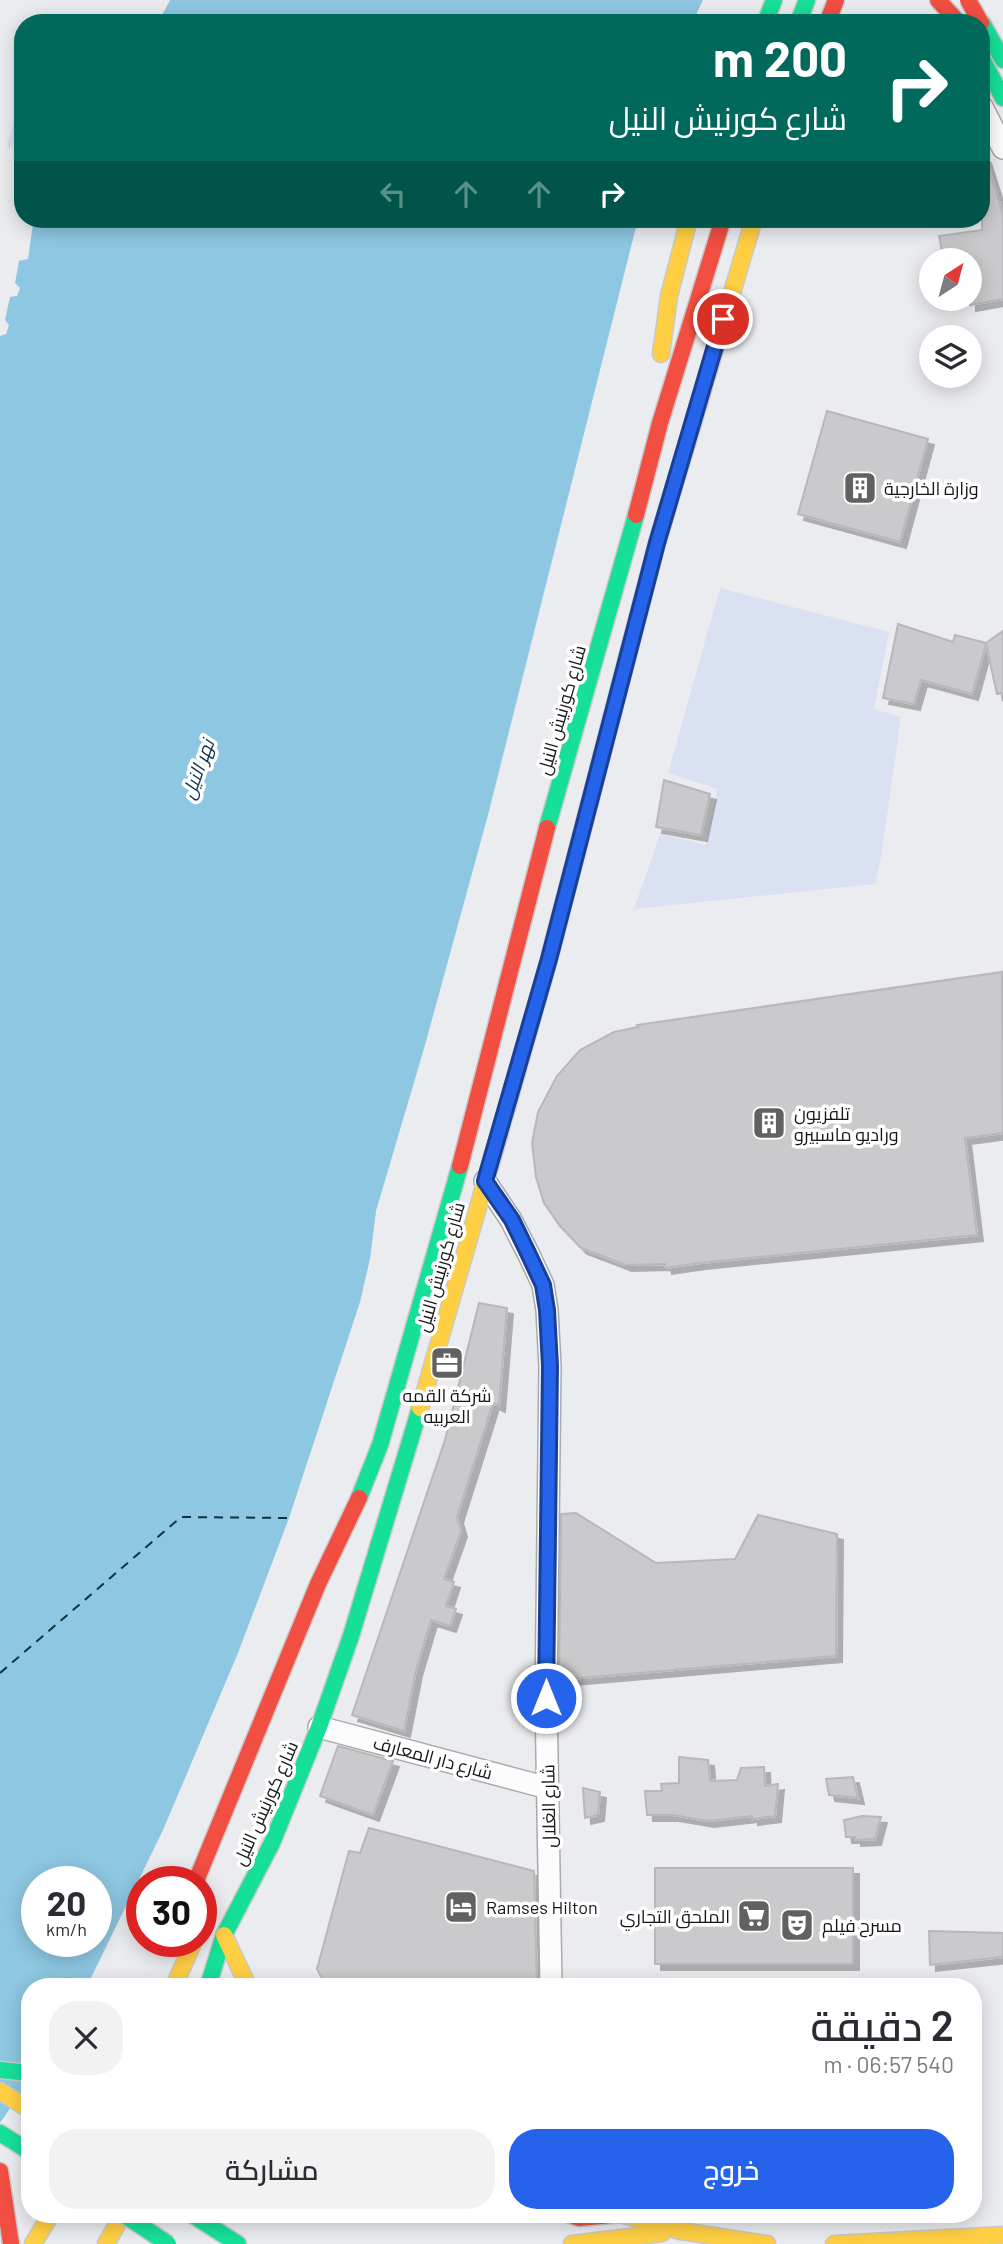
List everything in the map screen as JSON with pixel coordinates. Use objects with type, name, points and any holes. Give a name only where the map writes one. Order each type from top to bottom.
[{"type":"main road","points":[[938,0],[951,14]]},
{"type":"main road","points":[[971,14],[986,0]]},
{"type":"main road","points":[[990,37],[1003,60]]},
{"type":"main road","points":[[990,74],[1003,98]]},
{"type":"main road","points":[[660,423],[661,355],[667,307],[687,228]]},
{"type":"main road","name":"شارع كورنيش النيل","points":[[202,1866],[318,1584],[356,1506],[380,1444],[453,1192],[530,888],[660,423],[720,228]]},
{"type":"main road","name":"شارع كورنيش النيل","points":[[211,1978],[224,1936],[272,1843],[319,1727],[351,1636],[460,1273],[549,959],[657,543],[751,228]]},
{"type":"main road","points":[[347,1562],[356,1506]]},
{"type":"main road","points":[[217,1926],[232,1920]]},
{"type":"main road","points":[[224,1936],[244,1978]]},
{"type":"main road","points":[[178,1978],[187,1957]]},
{"type":"main road","points":[[0,2070],[21,2072]]},
{"type":"main road","points":[[0,2091],[21,2104]]},
{"type":"main road","points":[[0,2133],[21,2146]]},
{"type":"main road","points":[[0,2171],[8,2207],[11,2244]]},
{"type":"main road","points":[[33,2244],[46,2223]]},
{"type":"main road","points":[[106,2244],[118,2223]]},
{"type":"main road","points":[[136,2223],[168,2244]]},
{"type":"main road","points":[[205,2223],[238,2244]]},
{"type":"main road","points":[[653,2223],[681,2231],[767,2244]]},
{"type":"main road","points":[[572,2244],[681,2231]]},
{"type":"main road","points":[[834,2244],[1003,2235]]},
{"type":"street","points":[[990,123],[1003,148]]},
{"type":"street","name":"شارع الغلال","points":[[485,1181],[512,1220],[529,1255],[543,1285],[547,1310],[550,1366],[546,1698],[551,1978]]},
{"type":"street","name":"شارع دار المعارف","points":[[319,1727],[548,1788]]},
{"type":"shaded area","points":[[14,122],[14,144],[9,149],[7,144]]},
{"type":"shaded area","points":[[720,588],[889,632],[874,709],[901,717],[875,884],[634,909],[660,834],[706,845],[717,789],[668,773]]},
{"type":"water","points":[[170,0],[703,0],[696,14],[163,14]]},
{"type":"water","name":"نهر النيل","points":[[32,228],[636,228],[488,815],[376,1211],[370,1259],[360,1302],[289,1518],[238,1653],[163,1830],[145,1866],[126,1866],[126,1906],[112,1935],[112,1866],[21,1866],[21,1957],[101,1957],[91,1978],[21,1978],[21,2092],[0,2123],[0,336],[6,334],[9,325],[5,320],[10,297],[17,296],[20,288],[15,283],[19,261],[28,259]]},
{"type":"building","points":[[990,173],[1003,214],[1003,299],[982,303],[982,248],[941,248],[939,236],[990,228]]},
{"type":"building","name":"وزارة الخارجية","points":[[827,411],[928,439],[900,542],[798,514]]},
{"type":"building","points":[[898,624],[953,642],[955,635],[986,643],[1003,631],[1003,693],[997,694],[986,644],[972,694],[921,680],[914,704],[883,698]]},
{"type":"building","points":[[664,780],[710,794],[701,835],[656,827]]},
{"type":"building","name":"تلفزيون وراديو ماسبيرو","points":[[1002,972],[1003,1133],[965,1138],[977,1235],[666,1268],[665,1264],[626,1265],[581,1248],[560,1226],[544,1203],[536,1177],[532,1143],[538,1112],[557,1076],[580,1050],[614,1032],[638,1027],[637,1025]]},
{"type":"building","points":[[479,1303],[507,1308],[499,1406],[493,1403],[457,1517],[461,1531],[444,1579],[454,1582],[446,1606],[456,1609],[450,1626],[431,1620],[416,1670],[404,1731],[352,1715],[445,1440]]},
{"type":"building","points":[[576,1513],[656,1563],[735,1559],[758,1515],[837,1534],[836,1656],[559,1680],[561,1514]]},
{"type":"building","points":[[338,1746],[393,1761],[373,1815],[320,1796]]},
{"type":"building","points":[[679,1757],[708,1760],[710,1781],[737,1780],[741,1768],[764,1767],[765,1786],[778,1784],[775,1816],[708,1821],[673,1815],[647,1815],[645,1791],[662,1791],[661,1784],[679,1783]]},
{"type":"building","points":[[853,1777],[858,1798],[829,1795],[826,1779]]},
{"type":"building","points":[[583,1788],[600,1792],[598,1815],[585,1818]]},
{"type":"building","points":[[862,1816],[881,1817],[875,1839],[855,1840],[855,1837],[846,1837],[844,1820]]},
{"type":"building","name":"Ramses Hilton","points":[[369,1828],[534,1871],[537,1978],[322,1978],[317,1969],[349,1851],[360,1853]]},
{"type":"building","name":"الملحق التجاري","points":[[655,1868],[853,1868],[853,1964],[655,1964]]},
{"type":"building","points":[[929,1931],[1003,1933],[1003,1957],[930,1965]]},
{"type":"ferry route","points":[[0,1673],[181,1517],[289,1518]]},
{"type":"traffic: fast","points":[[769,14],[774,0]]},
{"type":"traffic: fast","points":[[802,14],[807,0]]},
{"type":"traffic: fast","points":[[990,37],[1003,60]]},
{"type":"traffic: fast","points":[[990,74],[1003,98]]},
{"type":"traffic: fast","points":[[547,828],[636,515]]},
{"type":"traffic: fast","points":[[499,1135],[549,959],[627,658]]},
{"type":"traffic: fast","points":[[359,1498],[380,1445],[460,1166]]},
{"type":"traffic: fast","points":[[211,1978],[224,1935],[272,1843],[319,1727],[351,1636],[420,1408]]},
{"type":"traffic: fast","points":[[0,2070],[21,2072]]},
{"type":"traffic: fast","points":[[0,2133],[21,2146]]},
{"type":"traffic: fast","points":[[136,2223],[168,2244]]},
{"type":"traffic: fast","points":[[205,2223],[238,2244]]},
{"type":"traffic: slow","points":[[661,354],[669,296],[687,228]]},
{"type":"traffic: slow","points":[[627,658],[657,543],[751,228]]},
{"type":"traffic: slow","points":[[420,1408],[499,1135]]},
{"type":"traffic: slow","points":[[224,1935],[244,1978]]},
{"type":"traffic: slow","points":[[178,1978],[187,1957]]},
{"type":"traffic: slow","points":[[0,2091],[21,2104]]},
{"type":"traffic: slow","points":[[33,2244],[46,2223]]},
{"type":"traffic: slow","points":[[106,2244],[118,2223]]},
{"type":"traffic: slow","points":[[653,2223],[681,2231],[767,2244]]},
{"type":"traffic: slow","points":[[572,2244],[662,2233]]},
{"type":"traffic: slow","points":[[834,2244],[1003,2235]]},
{"type":"traffic: jam","points":[[831,14],[836,0]]},
{"type":"traffic: jam","points":[[938,0],[951,14]]},
{"type":"traffic: jam","points":[[968,0],[976,14]]},
{"type":"traffic: jam","points":[[636,515],[660,423],[720,228]]},
{"type":"traffic: jam","points":[[460,1166],[547,828]]},
{"type":"traffic: jam","points":[[202,1866],[318,1584],[359,1498]]},
{"type":"traffic: jam","points":[[0,2171],[11,2244]]},
{"type":"place","name":"وزارة الخارجية","points":[[860,488]]},
{"type":"place","name":"تلفزيون وراديو ماسبيرو","points":[[769,1123]]},
{"type":"place","name":"شركة القمه العربيه","points":[[447,1363]]},
{"type":"place","name":"Ramses Hilton","points":[[461,1907]]},
{"type":"place","name":"الملحق التجاري","points":[[754,1916]]},
{"type":"place","name":"مسرح فيلم","points":[[797,1925]]},
{"type":"route","points":[[546,1698],[550,1366],[547,1310],[543,1285],[529,1255],[512,1220],[485,1181],[564,904],[657,543],[723,319]]}]
